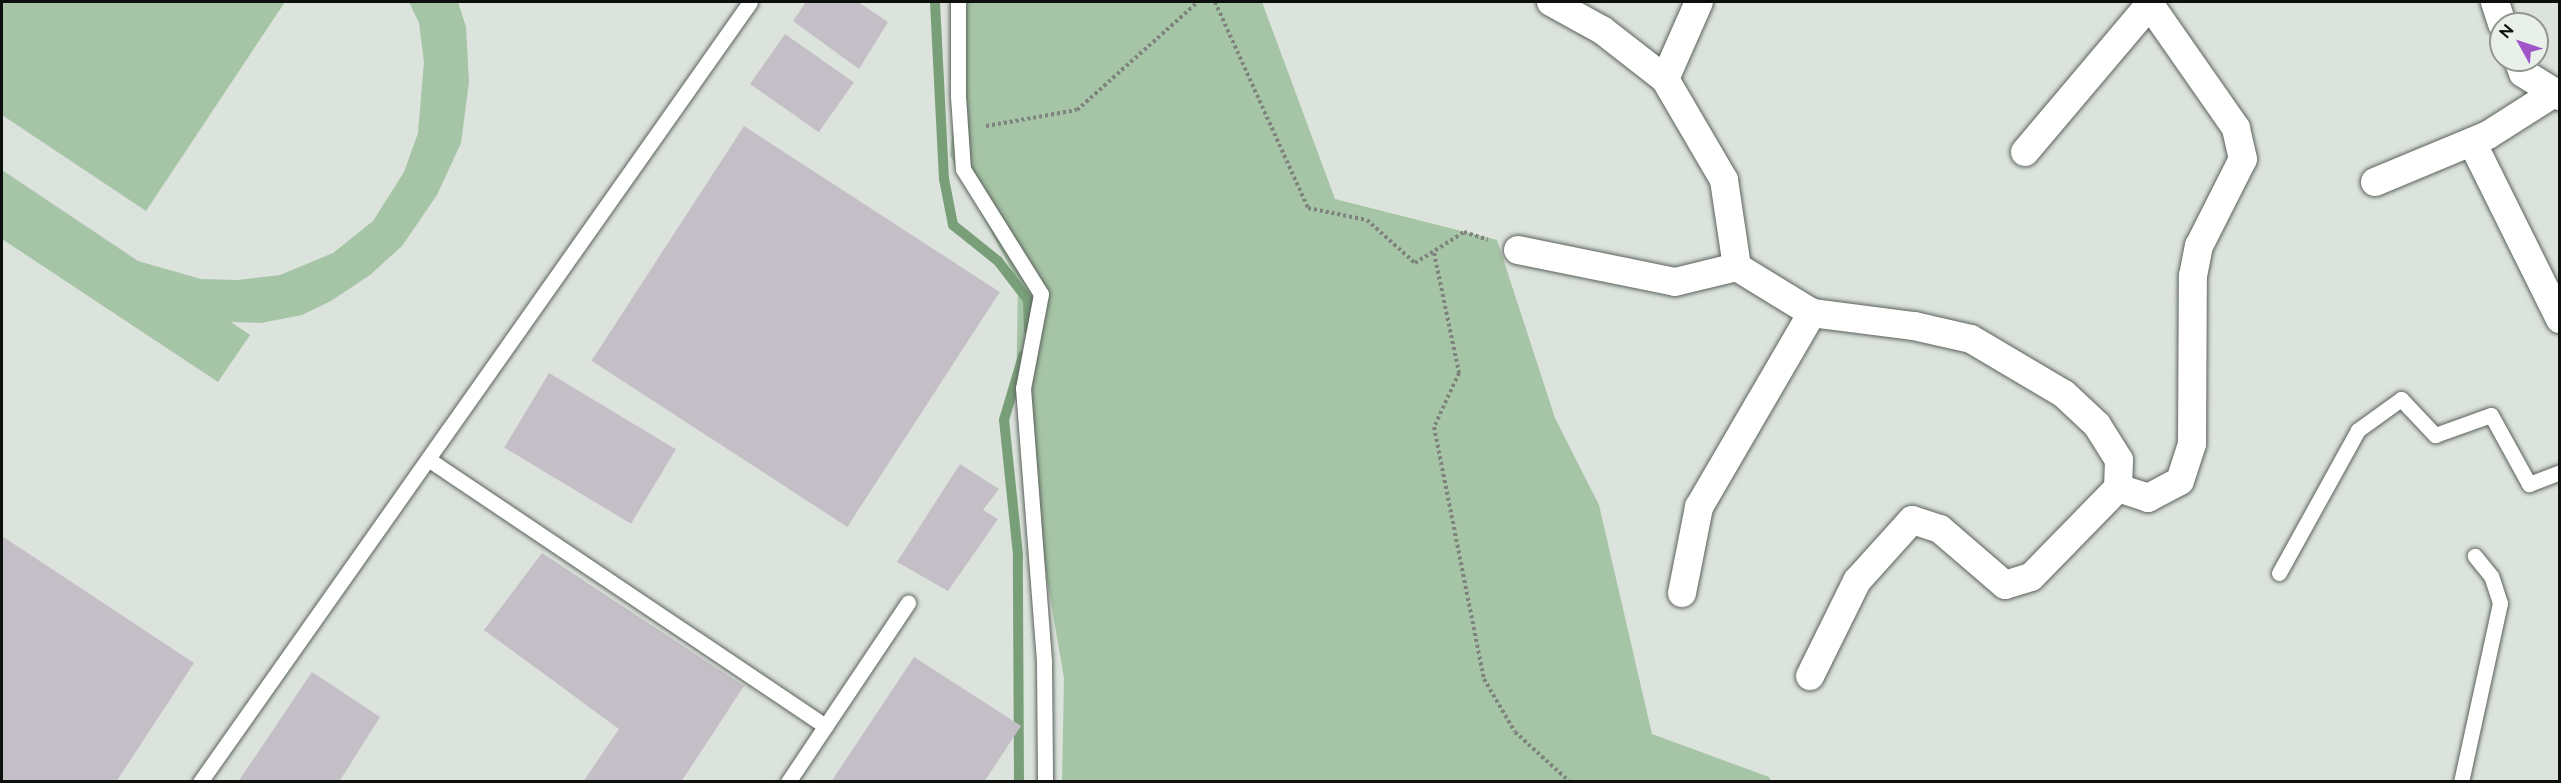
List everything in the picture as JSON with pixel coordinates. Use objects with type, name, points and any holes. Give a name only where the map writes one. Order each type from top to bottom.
[{"type":"street","points":[[1551,2],[1602,30],[1665,79],[1724,180],[1737,267]]},
{"type":"street","points":[[1665,79],[1700,2]]},
{"type":"street","points":[[2025,152],[2149,3],[2236,128],[2243,159],[2199,246],[2193,276],[2192,444],[2180,481],[2148,498],[2118,488]]},
{"type":"street","points":[[2375,182],[2472,142],[2557,94],[2523,72]]},
{"type":"street","points":[[2472,142],[2559,319]]},
{"type":"street","points":[[1518,250],[1675,282],[1737,267],[1812,313],[1914,326],[1971,339],[2064,394],[2097,424],[2119,460],[2118,488],[2031,577],[2005,585],[1940,529],[1912,520],[1857,580],[1810,676]]},
{"type":"street","points":[[1682,592],[1699,507],[1812,313]]},
{"type":"lane","points":[[958,2],[960,129],[963,169],[1041,294],[1023,388],[1044,662],[1045,782]]},
{"type":"lane","points":[[200,782],[746,4]]},
{"type":"lane","points":[[2280,573],[2358,430],[2401,399],[2435,435],[2491,415],[2529,484],[2559,472]]},
{"type":"lane","points":[[428,459],[826,726]]},
{"type":"lane","points":[[2461,782],[2500,603],[2491,576],[2475,556]]},
{"type":"lane","points":[[788,782],[908,603]]},
{"type":"path","points":[[960,129],[1077,110],[1198,2]]},
{"type":"path","points":[[1215,2],[1308,208],[1367,220],[1415,263],[1464,232],[1518,250]]},
{"type":"path","points":[[1434,253],[1459,373],[1434,427],[1484,679],[1515,732],[1570,782]]},
{"type":"green space","points":[[2,2],[285,2],[146,211],[2,115]]},
{"type":"green space","points":[[409,2],[458,2],[466,27],[469,82],[461,143],[437,195],[402,246],[370,275],[331,301],[302,315],[261,323],[231,322],[250,335],[218,382],[2,239],[2,170],[138,261],[201,279],[238,280],[280,275],[333,253],[373,221],[404,172],[418,133],[424,62],[419,23]]},
{"type":"green space","points":[[967,2],[1262,2],[1335,199],[1497,240],[1555,418],[1599,505],[1652,734],[1769,777],[1771,781],[1062,781],[1064,678],[1016,400],[1018,282],[950,155]]},
{"type":"building","points":[[806,2],[858,2],[888,22],[859,69],[793,21]]},
{"type":"building","points":[[785,34],[854,82],[819,132],[750,84]]},
{"type":"building","points":[[744,126],[1000,292],[847,527],[592,361]]},
{"type":"building","points":[[549,373],[676,449],[631,524],[504,448]]},
{"type":"building","points":[[960,464],[999,489],[983,510],[998,519],[948,591],[897,562]]},
{"type":"building","points":[[2,536],[194,663],[116,782],[2,782]]},
{"type":"building","points":[[542,553],[744,686],[681,782],[583,782],[619,729],[484,630]]},
{"type":"building","points":[[914,657],[1021,726],[984,782],[831,782]]},
{"type":"building","points":[[312,672],[380,717],[339,782],[238,782]]},
{"type":"waterway","points":[[935,2],[944,179],[953,225],[998,261],[1028,300],[1029,330]]},
{"type":"waterway","points":[[1019,782],[1018,555],[1004,420],[1023,356]]}]
